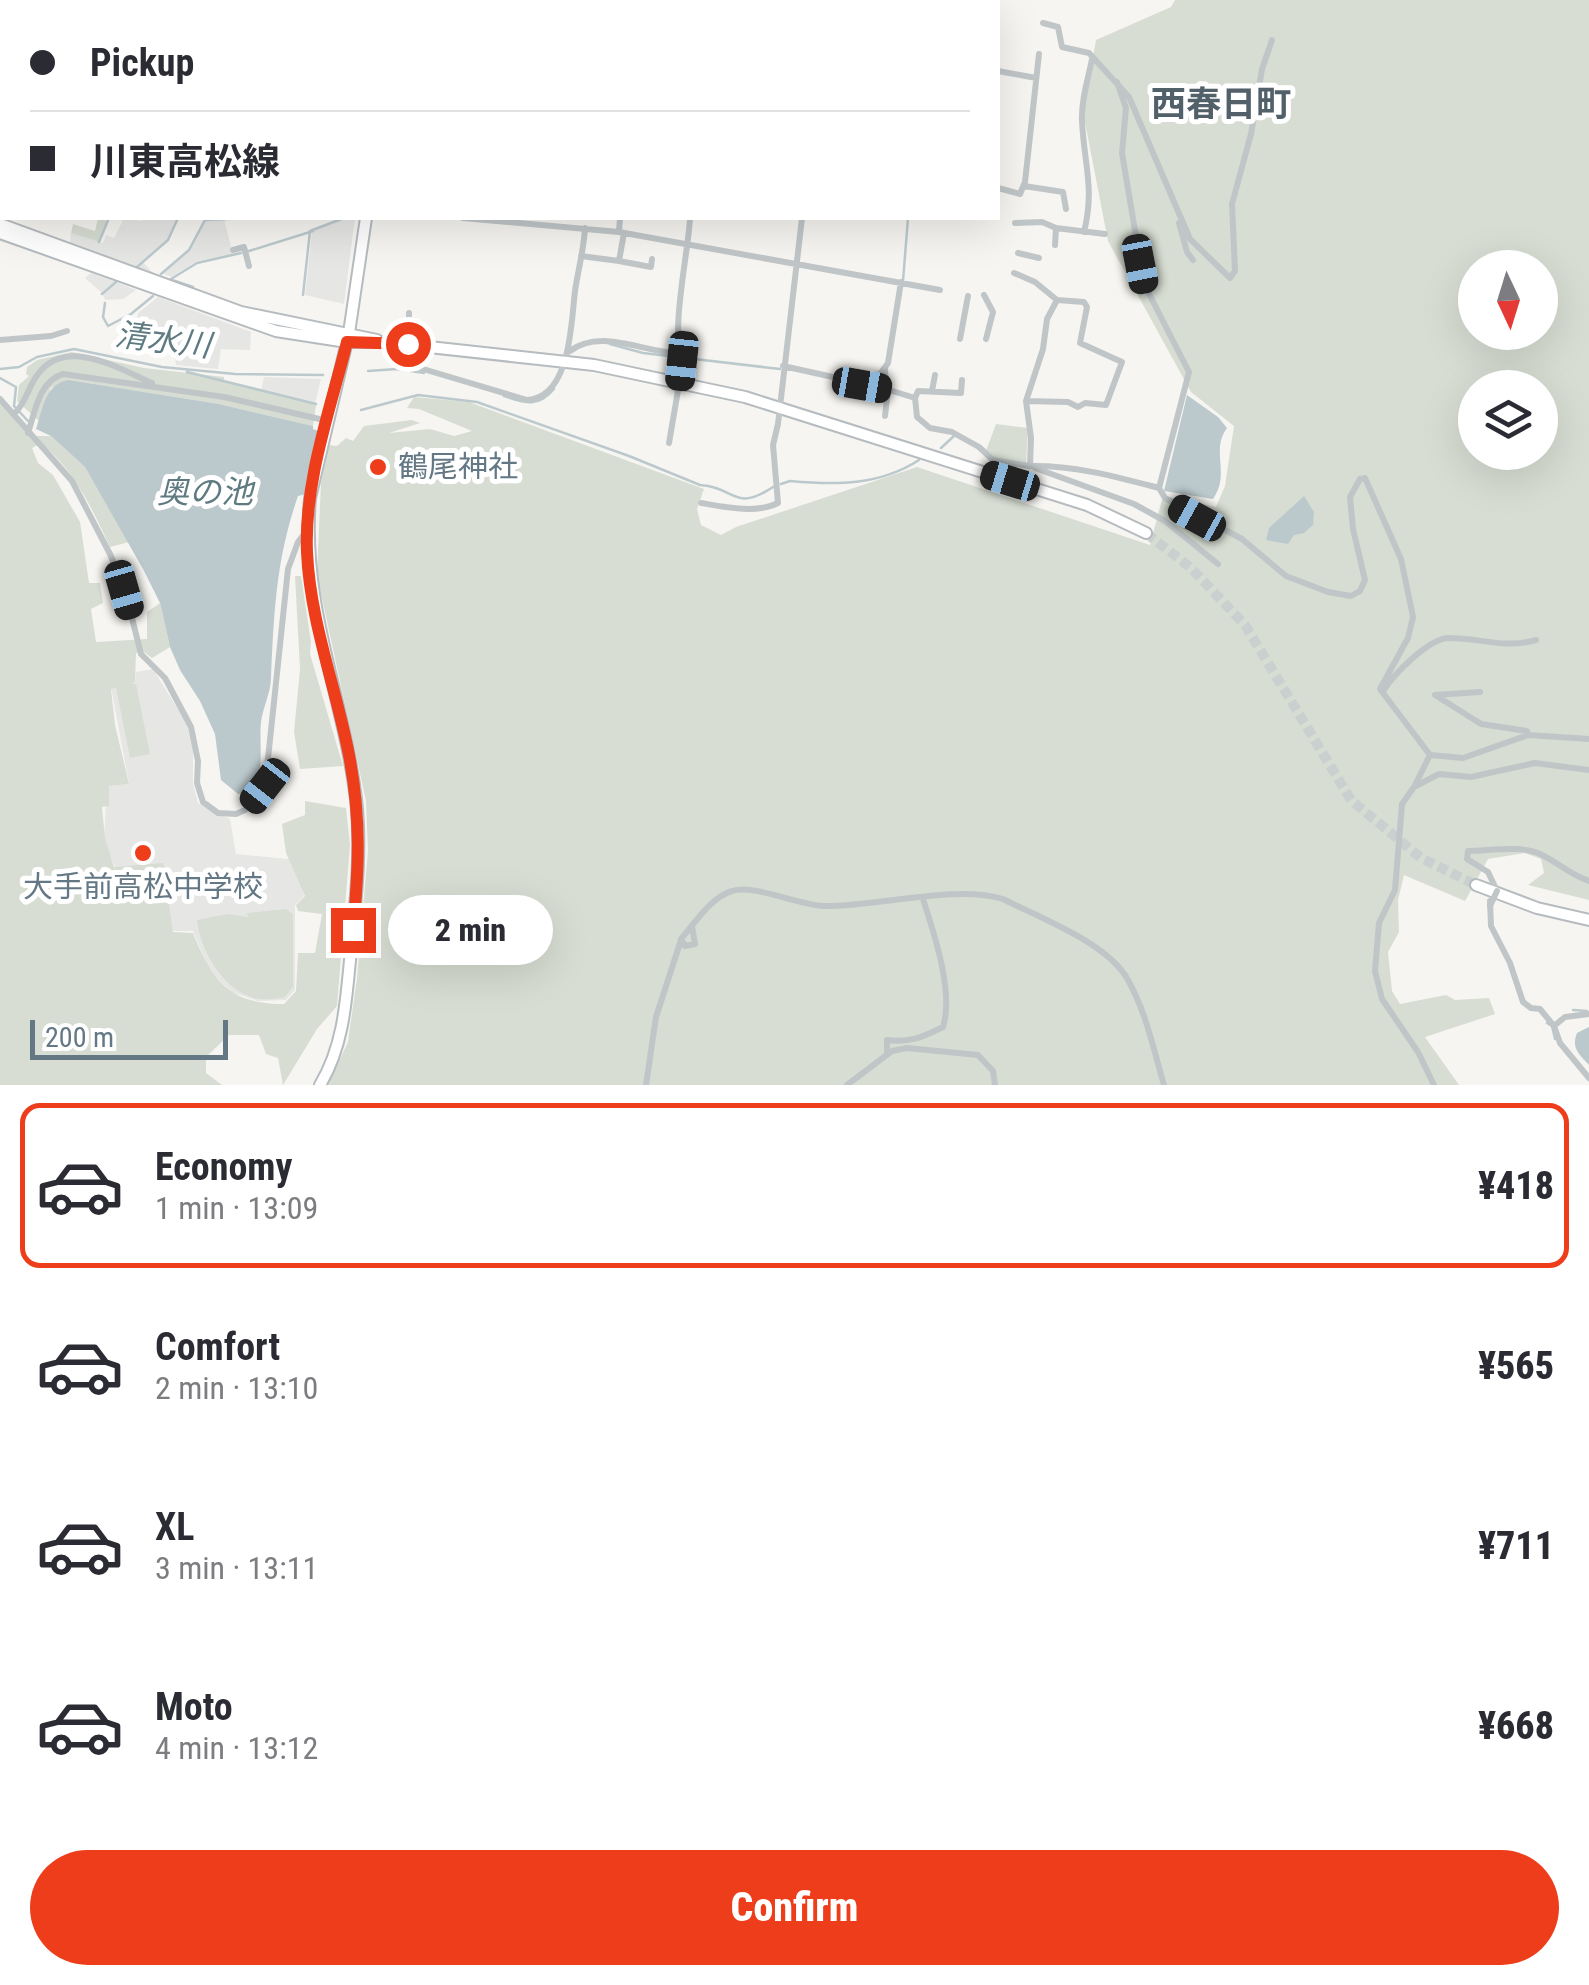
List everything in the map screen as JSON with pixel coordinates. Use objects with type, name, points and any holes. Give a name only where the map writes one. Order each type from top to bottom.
[{"type":"street","points":[[1043,24],[1058,27],[1062,47],[1089,54],[1117,82],[1133,104],[1175,207],[1199,250],[1230,278],[1234,276],[1232,204],[1272,40]]},
{"type":"street","points":[[1000,189],[1020,194],[1024,186],[1039,54]]},
{"type":"street","points":[[1084,232],[1091,211],[1081,117],[1092,57]]},
{"type":"street","points":[[1000,72],[1036,78]]},
{"type":"street","points":[[1117,82],[1126,108],[1122,153],[1144,284],[1189,372],[1160,488],[1164,498],[1242,539],[1286,576],[1351,596],[1360,591],[1365,580],[1350,498],[1360,479],[1368,481],[1401,559],[1413,617],[1408,638],[1382,680],[1382,692],[1430,755],[1463,758],[1528,735],[1589,738]]},
{"type":"street","points":[[1024,186],[1063,192],[1066,209]]},
{"type":"street","points":[[1175,207],[1187,252],[1193,260]]},
{"type":"street","points":[[320,1085],[334,1056],[346,1007],[360,854],[348,753],[312,596],[307,530],[310,498],[348,337],[366,220]]},
{"type":"street","points":[[486,220],[622,232],[940,290]]},
{"type":"street","points":[[408,314],[413,366],[527,400],[542,396],[550,389],[566,357],[583,220]]},
{"type":"street","points":[[619,261],[620,220]]},
{"type":"street","points":[[669,443],[680,381],[690,220]]},
{"type":"street","points":[[700,503],[731,508],[778,503],[772,445],[802,220]]},
{"type":"street","points":[[1015,223],[1042,222],[1056,228],[1104,234]]},
{"type":"street","points":[[0,224],[241,312],[348,337]]},
{"type":"street","points":[[1056,228],[1056,245]]},
{"type":"street","points":[[0,233],[260,327],[566,357],[680,381],[779,408],[1086,505],[1146,534]]},
{"type":"street","points":[[233,250],[244,247],[249,266]]},
{"type":"street","points":[[1018,253],[1039,258]]},
{"type":"street","points":[[581,256],[650,267],[652,259]]},
{"type":"street","points":[[1014,273],[1035,282],[1057,300],[1084,302],[1087,307],[1080,343],[1122,362],[1106,405],[1085,403],[1078,407],[1068,402],[1026,400]]},
{"type":"street","points":[[885,416],[886,370],[901,282]]},
{"type":"street","points":[[984,295],[991,310],[986,338]]},
{"type":"street","points":[[960,339],[968,296]]},
{"type":"street","points":[[1032,467],[1026,400],[1043,350],[1047,319],[1057,300]]},
{"type":"street","points":[[991,310],[1002,316]]},
{"type":"street","points":[[0,340],[67,331]]},
{"type":"street","points":[[566,357],[581,342],[598,339],[680,356]]},
{"type":"street","points":[[17,412],[44,368],[71,354],[162,387]]},
{"type":"street","points":[[783,370],[862,383],[915,398]]},
{"type":"street","points":[[862,383],[886,370]]},
{"type":"street","points":[[28,432],[45,386],[55,376],[72,374],[162,387],[328,421]]},
{"type":"street","points":[[932,392],[936,375]]},
{"type":"street","points":[[962,380],[961,392],[918,391],[917,417],[925,425],[952,432],[997,462],[1032,467],[1134,504],[1174,527],[1218,564]]},
{"type":"street","points":[[0,399],[17,412],[28,432],[72,482],[110,554],[142,654],[165,678],[182,706],[196,744],[200,792],[204,802],[218,813],[230,815],[245,810],[265,786],[288,569],[307,530]]},
{"type":"street","points":[[1032,467],[1046,464],[1121,476],[1160,488]]},
{"type":"street","points":[[1382,692],[1392,676],[1427,647],[1446,637],[1520,645],[1536,640]]},
{"type":"street","points":[[1480,692],[1435,695],[1480,724],[1527,731],[1528,735]]},
{"type":"street","points":[[1430,755],[1402,804],[1396,890],[1379,923],[1374,972],[1382,999],[1418,1052],[1434,1085]]},
{"type":"street","points":[[1414,787],[1439,774],[1471,777],[1534,763],[1589,770]]},
{"type":"street","points":[[1589,881],[1530,851],[1468,851],[1467,859],[1488,872],[1494,935],[1510,963],[1523,1002],[1540,1010],[1554,1026],[1560,1043],[1589,1078]]},
{"type":"street","points":[[1476,885],[1538,908],[1589,920]]},
{"type":"street","points":[[646,1085],[656,1017],[682,939],[706,910],[733,890],[746,890],[823,906],[990,895],[1003,899],[1095,948],[1128,978],[1164,1085]]},
{"type":"street","points":[[887,1054],[887,1040],[918,1040],[944,1027],[946,991],[923,898]]},
{"type":"street","points":[[682,939],[685,946],[695,944],[692,926]]},
{"type":"street","points":[[1554,1026],[1565,1017],[1589,1014]]},
{"type":"street","points":[[848,1085],[887,1054],[907,1048],[965,1051],[986,1060],[995,1085]]},
{"type":"shaded area","points":[[1175,0],[1589,0],[1589,900],[1528,885],[1544,873],[1541,859],[1525,853],[1488,859],[1465,901],[1404,875],[1398,900],[1399,932],[1388,952],[1392,991],[1400,1004],[1446,995],[1455,1000],[1489,998],[1495,1014],[1425,1037],[1459,1085],[328,1085],[348,1042],[368,851],[366,801],[317,575],[321,483],[329,445],[337,446],[346,438],[353,441],[364,426],[412,420],[420,423],[389,433],[430,429],[454,436],[472,431],[419,409],[407,408],[414,397],[469,402],[704,489],[697,509],[701,525],[721,535],[917,467],[1150,545],[1163,496],[1216,507],[1225,486],[1234,426],[1191,392],[1108,241],[1083,112],[1096,40],[1171,7]]},
{"type":"shaded area","points":[[98,220],[108,221],[99,242],[71,233],[73,224],[95,231]]},
{"type":"shaded area","points":[[123,220],[177,220],[168,239],[143,262],[153,273],[70,242],[71,233],[103,243],[106,235],[114,238]]},
{"type":"shaded area","points":[[224,220],[233,254],[197,261],[171,277],[162,273],[190,250],[203,222]]},
{"type":"shaded area","points":[[340,220],[355,220],[344,304],[305,295],[312,231]]},
{"type":"shaded area","points":[[91,273],[136,290],[123,299],[105,300],[85,278]]},
{"type":"shaded area","points":[[158,297],[251,332],[250,350],[221,349],[218,369],[176,365],[172,339],[135,339],[138,313]]},
{"type":"shaded area","points":[[72,352],[144,368],[224,377],[224,382],[316,405],[313,426],[219,404],[69,380],[51,388],[39,421],[17,401],[19,385],[29,376],[27,367],[37,360]]},
{"type":"shaded area","points":[[264,377],[321,379],[315,404],[261,390]]},
{"type":"shaded area","points":[[0,402],[28,436],[51,436],[85,467],[129,542],[110,547],[73,477],[41,443],[32,448],[38,463],[53,475],[80,522],[89,583],[100,583],[103,603],[91,609],[96,642],[147,639],[147,612],[160,603],[170,647],[152,658],[144,652],[136,653],[135,682],[131,684],[136,684],[150,754],[130,758],[116,688],[111,689],[129,784],[109,786],[109,806],[102,807],[105,838],[114,867],[163,863],[173,932],[193,933],[216,977],[236,994],[249,1000],[284,1004],[296,991],[298,953],[315,953],[322,914],[298,911],[296,905],[305,896],[286,853],[282,824],[305,815],[305,801],[346,808],[350,845],[337,1006],[317,1029],[283,1085],[278,1058],[266,1054],[259,1035],[229,1035],[206,1057],[206,1073],[222,1085],[0,1085]]},
{"type":"shaded area","points":[[996,424],[1028,428],[1026,464],[995,459],[986,451]]},
{"type":"shaded area","points":[[295,576],[301,576],[310,654],[343,766],[300,769],[294,732],[300,669]]},
{"type":"shaded area","points":[[153,669],[186,722],[193,748],[193,784],[198,803],[230,819],[236,854],[299,860],[304,896],[295,905],[295,990],[286,1000],[258,1001],[231,992],[209,970],[193,931],[173,931],[160,865],[115,867],[104,840],[107,786],[129,784],[111,687],[135,681],[136,672]]},
{"type":"shaded area","points":[[286,909],[293,914],[293,987],[284,998],[262,999],[235,989],[209,957],[197,920],[227,914],[248,917],[247,913]]},
{"type":"water","name":"奥の池","points":[[69,380],[219,404],[313,426],[318,431],[306,494],[298,496],[285,542],[275,608],[271,683],[261,722],[260,769],[255,786],[247,792],[238,794],[221,780],[215,734],[170,647],[160,603],[85,467],[51,436],[36,429],[50,392]]},
{"type":"water","points":[[1187,395],[1227,428],[1220,445],[1220,480],[1213,499],[1164,491]]},
{"type":"water","points":[[1304,496],[1314,512],[1313,525],[1294,535],[1288,544],[1266,540],[1269,528]]},
{"type":"water","points":[[1589,1027],[1589,1065],[1575,1043],[1577,1033]]},
{"type":"waterway","points":[[99,242],[108,220]]},
{"type":"waterway","points":[[137,267],[168,240],[177,220]]},
{"type":"waterway","points":[[161,274],[189,250],[205,220]]},
{"type":"waterway","points":[[303,295],[310,231],[339,220]]},
{"type":"waterway","points":[[903,281],[908,220]]},
{"type":"waterway","points":[[249,251],[313,231]]},
{"type":"waterway","points":[[171,279],[197,263],[241,253]]},
{"type":"waterway","points":[[172,280],[193,287]]},
{"type":"waterway","points":[[102,294],[116,282]]},
{"type":"waterway","points":[[105,303],[103,317],[108,326],[153,296]]},
{"type":"waterway","name":"清水川","points":[[610,344],[643,353],[780,369]]},
{"type":"waterway","name":"清水川","points":[[0,369],[19,367],[37,357],[74,349],[162,367],[235,374],[323,375]]},
{"type":"waterway","name":"清水川","points":[[368,371],[397,369],[424,373]]},
{"type":"waterway","points":[[187,372],[316,404]]},
{"type":"waterway","points":[[0,378],[16,387],[14,406],[28,421]]},
{"type":"waterway","name":"清水川","points":[[504,396],[531,402],[554,389]]},
{"type":"waterway","points":[[361,410],[418,395],[477,402],[735,496],[750,498],[773,487]]},
{"type":"waterway","points":[[941,448],[954,436]]},
{"type":"waterway","points":[[781,484],[872,479],[919,460]]},
{"type":"waterway","points":[[1573,1010],[1587,1011]]},
{"type":"waterway","points":[[1547,1023],[1552,1026],[1555,1039]]},
{"type":"tunnel","points":[[1146,533],[1191,568],[1245,625],[1351,800],[1421,858],[1476,885]]},
{"type":"place","name":"鶴尾神社","points":[[378,467]]},
{"type":"place","name":"大手前高松中学校","points":[[143,853]]},
{"type":"district","name":"西春日町","points":[[1221,104]]},
{"type":"route","points":[[353,930],[360,854],[356,798],[312,596],[307,551],[310,498],[347,342],[408,344]]}]
